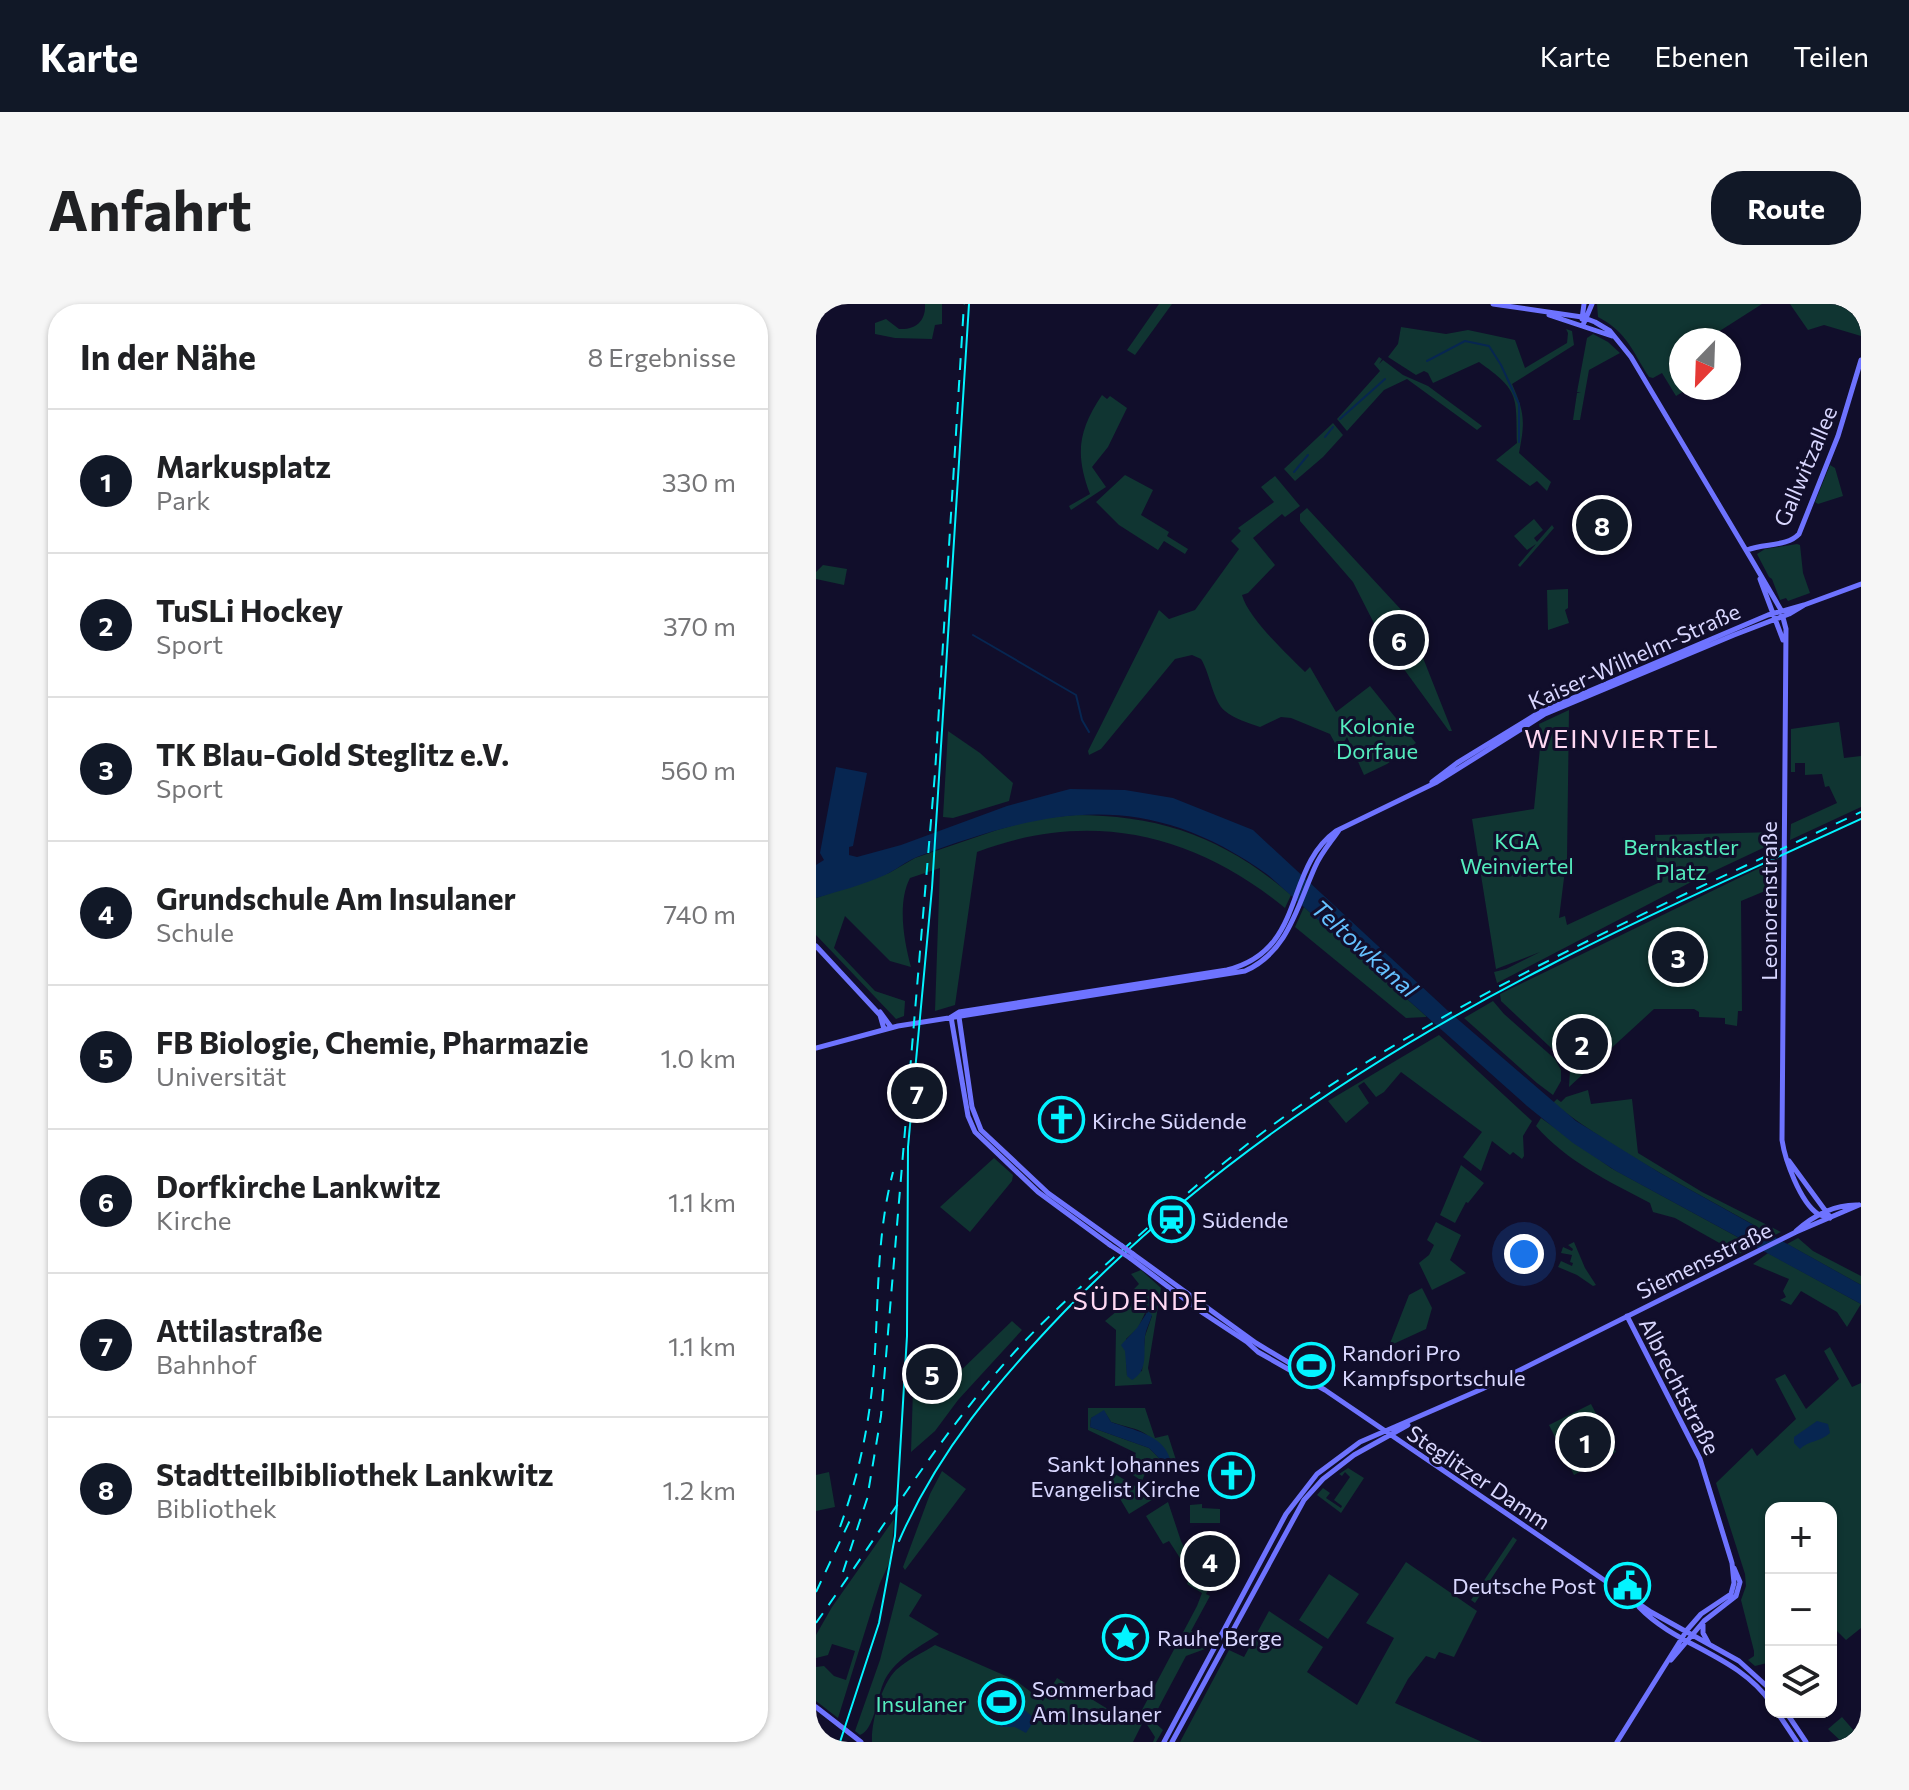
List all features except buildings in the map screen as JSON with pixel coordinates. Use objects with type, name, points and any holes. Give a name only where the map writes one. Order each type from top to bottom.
[{"type":"main road","points":[[1493,304],[1584,318],[1602,325],[1614,337],[1631,357],[1747,550],[1779,614]]},
{"type":"main road","points":[[1583,325],[1584,304]]},
{"type":"main road","points":[[1584,318],[1592,304]]},
{"type":"main road","points":[[1545,313],[1614,337]]},
{"type":"main road","name":"Gallwitzallee","points":[[1747,550],[1788,542],[1799,534],[1838,436],[1861,360]]},
{"type":"main road","name":"Kaiser-Wilhelm-Straße","points":[[1256,962],[1276,949],[1289,928],[1291,914],[1323,842],[1340,829],[1428,785],[1537,713],[1779,614],[1861,584]]},
{"type":"main road","name":"Leonorenstraße","points":[[1779,614],[1786,629],[1781,1134],[1797,1186],[1818,1214]]},
{"type":"main road","points":[[816,1048],[891,1027],[1191,979],[1233,969],[1256,962],[1278,937],[1291,914]]},
{"type":"main road","points":[[816,946],[891,1027]]},
{"type":"main road","points":[[869,1003],[880,1015],[884,1029]]},
{"type":"main road","name":"Steglitzer Damm","points":[[959,1015],[972,1107],[981,1130],[1048,1193],[1112,1243]]},
{"type":"main road","name":"Steglitzer Damm","points":[[951,1017],[968,1116],[975,1132],[1038,1192],[1132,1256],[1263,1355],[1311,1381],[1630,1598],[1653,1621],[1713,1647],[1745,1665],[1765,1684]]},
{"type":"main road","name":"Leonorenstraße","points":[[1786,1157],[1830,1218]]},
{"type":"main road","name":"Siemensstraße","points":[[1794,1233],[1825,1211],[1860,1205]]},
{"type":"main road","name":"Siemensstraße","points":[[1412,1422],[1794,1233],[1860,1205]]},
{"type":"main road","points":[[1818,1214],[1830,1218]]},
{"type":"main road","name":"Albrechtstraße","points":[[1627,1316],[1702,1464],[1732,1563]]},
{"type":"main road","points":[[1164,1742],[1286,1514],[1305,1487],[1342,1453],[1383,1431],[1412,1422]]},
{"type":"main road","points":[[1172,1742],[1305,1498],[1354,1455],[1391,1437],[1412,1422]]},
{"type":"main road","points":[[1686,1637],[1732,1601],[1739,1591],[1739,1580],[1732,1563]]},
{"type":"main road","points":[[1617,1742],[1701,1614],[1731,1594],[1734,1586],[1732,1563]]},
{"type":"main road","points":[[1704,1621],[1703,1633],[1713,1647]]},
{"type":"main road","name":"Steglitzer Damm","points":[[1686,1637],[1739,1670],[1765,1696]]},
{"type":"main road","points":[[1219,1639],[1225,1642]]},
{"type":"main road","points":[[816,1707],[861,1742]]},
{"type":"main road","points":[[1781,1718],[1797,1742]]},
{"type":"main road","points":[[1790,1718],[1806,1742]]},
{"type":"green space","points":[[925,304],[942,304],[942,324],[935,325],[932,339],[875,334],[875,323],[886,319],[899,329],[915,326],[922,320]]},
{"type":"green space","points":[[1159,304],[1172,304],[1135,355],[1127,350]]},
{"type":"green space","points":[[1597,304],[1762,304],[1724,328],[1669,328],[1669,384],[1662,373],[1649,377],[1623,336],[1598,317]]},
{"type":"green space","points":[[1790,304],[1861,304],[1861,336],[1824,325],[1808,330]]},
{"type":"green space","points":[[1401,327],[1446,334],[1468,330],[1515,340],[1525,368],[1567,343],[1566,329],[1572,331],[1574,345],[1512,384],[1523,418],[1519,453],[1551,482],[1547,491],[1537,481],[1530,486],[1496,460],[1517,443],[1515,404],[1502,380],[1479,362],[1433,383],[1424,371],[1416,375],[1388,357],[1398,344]]},
{"type":"green space","points":[[1593,334],[1620,353],[1589,370],[1580,420],[1573,420],[1577,393],[1581,393],[1577,392],[1587,338]]},
{"type":"green space","points":[[1379,357],[1382,359],[1379,364],[1383,360],[1403,375],[1428,386],[1482,426],[1477,430],[1407,379],[1384,390],[1347,431],[1337,419],[1380,371],[1374,364]]},
{"type":"green space","points":[[1102,395],[1107,399],[1110,396],[1127,408],[1108,447],[1092,467],[1106,487],[1071,510],[1069,506],[1090,494],[1082,467],[1081,443],[1088,420]]},
{"type":"green space","points":[[1333,423],[1343,435],[1295,481],[1284,469]]},
{"type":"green space","points":[[1830,465],[1835,468],[1843,496],[1818,504],[1815,502]]},
{"type":"green space","points":[[1125,475],[1153,490],[1141,515],[1169,532],[1167,536],[1188,549],[1185,554],[1164,541],[1158,550],[1119,525],[1096,502]]},
{"type":"green space","name":"Kolonie Dorfaue","points":[[1275,476],[1300,506],[1285,517],[1282,514],[1253,538],[1275,565],[1248,593],[1242,595],[1246,604],[1269,635],[1305,672],[1310,667],[1336,712],[1370,686],[1416,743],[1387,764],[1364,775],[1347,737],[1336,755],[1336,745],[1330,734],[1291,718],[1281,717],[1260,727],[1229,714],[1217,701],[1201,659],[1192,655],[1175,659],[1101,749],[1089,755],[1088,751],[1159,610],[1169,619],[1195,610],[1239,549],[1231,541],[1241,531],[1238,528],[1274,502],[1261,487]]},
{"type":"green space","points":[[1307,508],[1406,615],[1452,731],[1382,639],[1353,582],[1300,521],[1300,514]]},
{"type":"green space","points":[[1534,519],[1543,530],[1534,538],[1537,542],[1552,525],[1554,528],[1520,567],[1518,565],[1536,544],[1527,550],[1514,536]]},
{"type":"green space","points":[[1800,545],[1803,573],[1810,593],[1788,601],[1786,598],[1780,600],[1757,554],[1765,549]]},
{"type":"green space","points":[[823,565],[847,569],[844,585],[816,579],[816,572]]},
{"type":"green space","points":[[1568,589],[1568,608],[1565,610],[1569,623],[1548,630],[1547,590]]},
{"type":"green space","points":[[1569,710],[1567,859],[1558,864],[1559,872],[1565,870],[1559,918],[1565,916],[1567,925],[1658,883],[1655,835],[1778,832],[1778,841],[1695,880],[1497,983],[1494,972],[1540,952],[1496,969],[1472,819],[1534,809],[1541,738],[1539,724]]},
{"type":"green space","points":[[1839,722],[1844,758],[1861,756],[1861,807],[1790,840],[1791,824],[1837,803],[1829,786],[1825,787],[1822,774],[1805,775],[1805,763],[1795,763],[1795,772],[1791,772],[1791,729]]},
{"type":"green space","points":[[948,731],[980,753],[1013,783],[1009,801],[953,818],[943,817]]},
{"type":"green space","points":[[1075,815],[1136,819],[1190,834],[1242,858],[1291,895],[1285,908],[1250,882],[1214,862],[1177,846],[1139,836],[1100,831],[1060,832],[1019,839],[977,852],[955,1005],[935,1011],[940,868],[910,878],[906,888],[903,922],[911,967],[890,961],[845,916],[834,948],[875,991],[905,1001],[904,1016],[896,1019],[816,935],[816,898],[889,873],[915,858],[997,830],[1035,819]]},
{"type":"green space","points":[[1778,859],[1777,886],[1741,901],[1742,1011],[1738,1011],[1737,1026],[1725,1024],[1725,1018],[1699,1017],[1699,1012],[1694,1009],[1654,1009],[1569,1087],[1570,1070],[1565,1061],[1501,1001],[1500,994]]},
{"type":"green space","points":[[1304,907],[1426,1017],[1406,1018],[1295,927]]},
{"type":"green space","points":[[1493,1001],[1555,1059],[1561,1070],[1561,1081],[1553,1095],[1464,1018]]},
{"type":"green space","points":[[1439,1035],[1532,1121],[1523,1136],[1522,1159],[1513,1152],[1510,1155],[1492,1141],[1481,1171],[1463,1157],[1482,1132],[1401,1072],[1376,1097],[1364,1082],[1358,1086],[1369,1103],[1346,1123],[1328,1101]]},
{"type":"green space","points":[[1588,1090],[1591,1104],[1632,1099],[1638,1153],[1702,1192],[1781,1232],[1773,1236],[1661,1173],[1553,1103]]},
{"type":"green space","points":[[1541,1118],[1611,1168],[1754,1246],[1739,1254],[1675,1218],[1653,1212],[1650,1203],[1589,1170],[1561,1150],[1536,1126]]},
{"type":"green space","points":[[994,1158],[1013,1175],[1012,1181],[970,1232],[940,1207]]},
{"type":"green space","points":[[1461,1165],[1484,1183],[1466,1202],[1455,1223],[1440,1215]]},
{"type":"green space","points":[[1436,1222],[1461,1235],[1450,1260],[1466,1273],[1432,1290],[1419,1263],[1429,1255],[1434,1245],[1427,1240]]},
{"type":"green space","points":[[1798,1238],[1813,1251],[1861,1276],[1861,1285],[1787,1244]]},
{"type":"green space","points":[[1574,1242],[1596,1285],[1558,1267],[1561,1261],[1572,1266],[1572,1255],[1561,1253],[1563,1247],[1572,1251],[1568,1245]]},
{"type":"green space","points":[[1768,1253],[1861,1304],[1847,1327],[1837,1312],[1801,1291],[1791,1305],[1780,1300],[1786,1297],[1783,1291],[1789,1279],[1753,1264]]},
{"type":"green space","points":[[1141,1270],[1161,1288],[1148,1368],[1152,1384],[1115,1386],[1116,1330],[1105,1321],[1136,1295],[1133,1290],[1139,1284],[1131,1274]],"holes":[[[1145,1313],[1152,1316],[1145,1336],[1142,1371],[1127,1376],[1126,1339],[1138,1328]]]},
{"type":"green space","points":[[1422,1288],[1432,1308],[1426,1329],[1389,1346],[1409,1295]]},
{"type":"green space","points":[[1012,1321],[1022,1330],[958,1400],[935,1431],[911,1452],[913,1389],[951,1380]]},
{"type":"green space","points":[[1830,1347],[1852,1387],[1861,1383],[1861,1628],[1846,1640],[1837,1631],[1837,1502],[1765,1502],[1765,1664],[1755,1666],[1748,1660],[1754,1656],[1754,1651],[1741,1600],[1746,1586],[1745,1574],[1716,1483],[1752,1448],[1757,1456],[1796,1419],[1775,1379],[1785,1374],[1806,1409],[1839,1379],[1824,1351]]},
{"type":"green space","points":[[1591,1404],[1616,1452],[1574,1475],[1549,1425]]},
{"type":"green space","points":[[1088,1408],[1145,1408],[1155,1438],[1168,1435],[1176,1460],[1175,1469],[1151,1459],[1142,1481],[1127,1471],[1136,1453],[1088,1430]],"holes":[[[1106,1414],[1111,1422],[1138,1430],[1149,1437],[1163,1462],[1149,1448],[1090,1427],[1091,1418]]]},
{"type":"green space","points":[[1348,1468],[1364,1478],[1341,1513],[1317,1495],[1323,1488],[1330,1493],[1326,1498],[1341,1508],[1334,1500],[1350,1477],[1345,1472],[1342,1476],[1339,1474]]},
{"type":"green space","points":[[942,1471],[966,1489],[905,1570],[903,1567],[930,1494]]},
{"type":"green space","points":[[829,1472],[835,1507],[816,1511],[816,1475]]},
{"type":"green space","points":[[1115,1474],[1155,1498],[1129,1514],[1119,1497],[1114,1496],[1107,1487]]},
{"type":"green space","name":"Insulaner","points":[[1168,1502],[1199,1580],[1210,1586],[1206,1594],[1210,1596],[1191,1631],[1210,1641],[1205,1649],[1186,1656],[1152,1720],[1163,1730],[1156,1742],[1153,1742],[1155,1737],[1144,1720],[1133,1742],[872,1742],[878,1704],[891,1677],[905,1663],[935,1645],[1015,1680],[1043,1701],[1057,1678],[1134,1725],[1202,1593],[1187,1584],[1191,1575],[1169,1541],[1163,1544],[1146,1516]]},
{"type":"green space","points":[[1202,1504],[1202,1508],[1220,1509],[1220,1523],[1190,1523],[1190,1505]]},
{"type":"green space","points":[[894,1519],[891,1559],[880,1583],[838,1718],[816,1701],[816,1667],[824,1666],[834,1676],[846,1680],[855,1651],[832,1644],[828,1655],[816,1658],[816,1635]]},
{"type":"green space","points":[[1513,1537],[1517,1540],[1475,1603],[1471,1600]]},
{"type":"green space","points":[[1406,1562],[1477,1611],[1454,1657],[1439,1652],[1435,1659],[1426,1656],[1395,1703],[1482,1742],[1180,1742],[1229,1650],[1244,1657],[1269,1611],[1323,1647],[1307,1672],[1357,1705],[1394,1638],[1366,1623]]},
{"type":"green space","points":[[1329,1574],[1359,1594],[1328,1639],[1299,1620]]},
{"type":"green space","points":[[900,1582],[922,1595],[909,1616],[939,1634],[893,1668],[883,1684],[869,1727],[860,1735],[855,1731],[880,1660]]},
{"type":"green space","points":[[1110,1618],[1122,1621],[1132,1636],[1128,1643],[1104,1633]]},
{"type":"green space","points":[[1842,1717],[1861,1742],[1842,1742],[1828,1729]]},
{"type":"water","name":"Teltowkanal","points":[[836,767],[867,773],[853,846],[849,847],[849,855],[857,857],[901,845],[1007,806],[1070,789],[1125,790],[1173,798],[1253,830],[1447,1010],[1576,1121],[1660,1173],[1861,1285],[1861,1304],[1616,1171],[1573,1143],[1527,1106],[1268,875],[1223,847],[1180,828],[1138,818],[1096,815],[1054,818],[965,840],[917,857],[877,879],[816,898],[816,865],[824,860],[820,853]]},
{"type":"water","points":[[1148,1311],[1152,1315],[1145,1336],[1143,1366],[1132,1380],[1127,1376],[1125,1351],[1121,1345]]},
{"type":"water","points":[[1104,1410],[1111,1422],[1154,1438],[1170,1459],[1163,1462],[1149,1448],[1090,1427],[1091,1418]]},
{"type":"water","points":[[1817,1421],[1828,1424],[1830,1433],[1800,1449],[1794,1443],[1794,1437]]},
{"type":"water","points":[[1015,1702],[1035,1719],[1026,1733],[1015,1727],[1001,1727],[997,1723],[999,1713]]},
{"type":"waterway","points":[[1427,361],[1465,341],[1489,346],[1519,404],[1519,442]]},
{"type":"waterway","points":[[1340,419],[1385,379]]},
{"type":"waterway","points":[[1325,437],[1333,427]]},
{"type":"waterway","points":[[1294,472],[1308,455]]},
{"type":"waterway","points":[[973,635],[1076,695],[1082,720],[1089,732]]},
{"type":"tram line","points":[[840,1742],[879,1623],[895,1536],[907,1336],[908,1147],[932,888],[969,304]]},
{"type":"tram line","points":[[899,1541],[951,1447],[1016,1364],[1117,1260],[1231,1163],[1353,1077],[1482,1001],[1626,927],[1861,819]]},
{"type":"railway","points":[[843,1572],[867,1499],[881,1416],[935,773],[964,304]]},
{"type":"railway","points":[[816,1623],[939,1445],[1021,1345],[1106,1265],[1255,1138],[1365,1064],[1502,985],[1645,913],[1861,812]]},
{"type":"railway","points":[[840,1527],[858,1468],[870,1407],[881,1245],[893,1172]]},
{"type":"railway","points":[[816,1592],[852,1516]]},
{"type":"place","name":"Stadtteilbibliothek Lankwitz","points":[[1602,525]]},
{"type":"place","name":"Dorfkirche Lankwitz","points":[[1399,640]]},
{"type":"place","name":"TK Blau-Gold Steglitz e.V.","points":[[1678,957]]},
{"type":"place","name":"TuSLi Hockey","points":[[1582,1044]]},
{"type":"place","name":"Attilastraße","points":[[917,1093]]},
{"type":"place","name":"Kirche Südende","points":[[1061,1120]]},
{"type":"place","name":"Südende","points":[[1171,1219]]},
{"type":"place","name":"Randori Pro Kampfsportschule","points":[[1311,1365]]},
{"type":"place","name":"FB Biologie, Chemie, Pharmazie","points":[[932,1374]]},
{"type":"place","name":"Markusplatz","points":[[1585,1442]]},
{"type":"place","name":"Sankt Johannes Evangelist Kirche","points":[[1231,1476]]},
{"type":"place","name":"Grundschule Am Insulaner","points":[[1210,1561]]},
{"type":"place","name":"Deutsche Post","points":[[1627,1585]]},
{"type":"place","name":"Rauhe Berge","points":[[1126,1637]]},
{"type":"place","name":"Sommerbad Am Insulaner","points":[[1001,1701]]},
{"type":"district","name":"WEINVIERTEL","points":[[1622,737]]},
{"type":"district","name":"SÜDENDE","points":[[1141,1299]]},
{"type":"park label","name":"KGA Weinviertel","points":[[1517,852]]},
{"type":"park label","name":"Bernkastler Platz","points":[[1681,858]]}]
